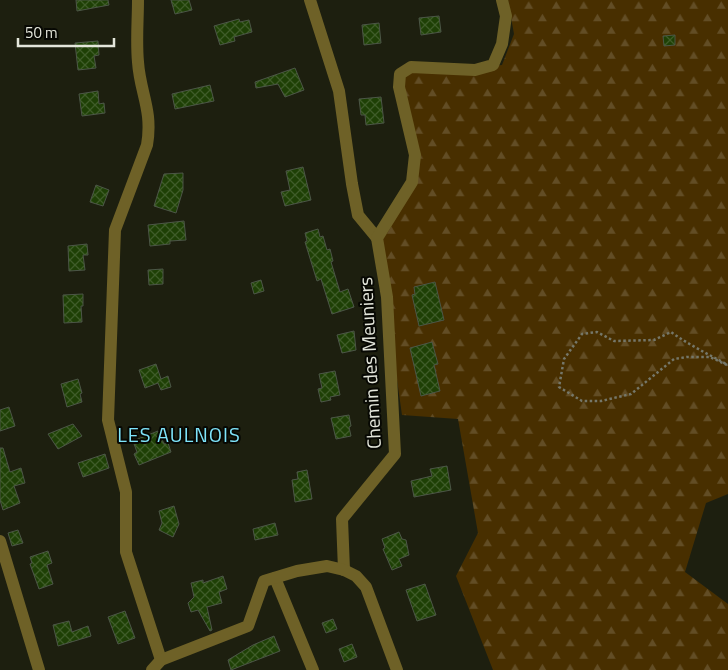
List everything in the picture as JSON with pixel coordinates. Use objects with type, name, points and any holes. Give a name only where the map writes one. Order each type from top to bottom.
[{"type":"street","points":[[138,0],[138,62],[149,115],[150,130],[147,145],[115,230],[108,420],[126,492],[126,552],[161,660]]},
{"type":"street","points":[[310,0],[339,91],[358,215],[377,238],[412,182],[415,154],[400,88],[400,74],[411,67],[475,70],[493,65],[502,44],[506,16],[502,0]]},
{"type":"street","name":"Chemin des Meuniers","points":[[344,570],[342,519],[395,454],[387,297],[377,238]]},
{"type":"street","points":[[0,541],[39,670]]},
{"type":"street","points":[[152,670],[161,660],[248,626],[264,581],[297,571],[327,566],[344,570],[356,576],[366,588],[397,670]]},
{"type":"street","points":[[275,578],[313,670]]},
{"type":"path","points":[[597,332],[614,341],[654,340],[671,332],[689,346],[728,365],[710,357],[674,359],[630,394],[601,402],[582,401],[559,387],[564,360],[582,334],[597,332]]},
{"type":"green space","points":[[508,0],[728,0],[728,494],[706,503],[685,572],[728,604],[728,670],[493,670],[456,576],[478,533],[458,419],[402,415],[377,238],[412,182],[400,74],[502,65],[514,34]]},
{"type":"building","points":[[76,0],[108,0],[109,5],[77,11]]},
{"type":"building","points":[[171,0],[189,0],[192,10],[175,14]]},
{"type":"building","points":[[439,16],[441,32],[421,35],[419,18]]},
{"type":"building","points":[[239,19],[240,22],[249,20],[252,32],[234,37],[235,41],[220,45],[214,26]]},
{"type":"building","points":[[379,23],[381,43],[364,45],[362,25]]},
{"type":"building","points":[[675,35],[675,45],[664,46],[663,36]]},
{"type":"building","points":[[98,41],[99,55],[94,56],[96,68],[78,70],[75,43]]},
{"type":"building","points":[[295,68],[304,90],[285,97],[278,84],[256,88],[255,82]]},
{"type":"building","points":[[210,85],[214,101],[175,109],[172,94]]},
{"type":"building","points":[[98,91],[99,104],[104,103],[105,113],[82,116],[79,94]]},
{"type":"building","points":[[381,97],[384,123],[366,125],[365,115],[361,115],[359,99]]},
{"type":"building","points":[[303,167],[311,200],[285,206],[281,192],[290,190],[286,171]]},
{"type":"building","points":[[183,173],[183,190],[176,213],[154,206],[164,174]]},
{"type":"building","points":[[96,185],[109,190],[103,206],[90,202]]},
{"type":"building","points":[[184,221],[186,240],[170,241],[170,244],[150,246],[148,225]]},
{"type":"building","points":[[318,229],[320,237],[323,236],[327,250],[330,249],[333,261],[331,262],[340,292],[348,289],[354,307],[332,314],[321,279],[317,281],[305,242],[307,241],[305,233]]},
{"type":"building","points":[[87,244],[88,255],[83,255],[85,270],[69,271],[68,246]]},
{"type":"building","points":[[163,269],[163,284],[149,285],[148,270]]},
{"type":"building","points":[[261,280],[264,291],[254,294],[251,283]]},
{"type":"building","points":[[435,282],[444,320],[419,326],[412,295],[415,294],[414,287]]},
{"type":"building","points":[[83,294],[83,306],[81,306],[82,322],[64,323],[63,295]]},
{"type":"building","points":[[354,331],[356,350],[342,353],[337,335]]},
{"type":"building","points":[[432,342],[438,364],[434,365],[440,391],[421,396],[410,348]]},
{"type":"building","points":[[156,364],[161,379],[168,376],[171,387],[161,390],[158,383],[145,388],[139,370]]},
{"type":"building","points":[[335,371],[340,395],[330,397],[331,400],[321,402],[318,389],[322,388],[319,374]]},
{"type":"building","points":[[78,379],[82,393],[80,394],[82,402],[67,407],[61,384]]},
{"type":"building","points":[[9,407],[15,426],[0,431],[0,410]]},
{"type":"building","points":[[349,415],[351,436],[336,439],[331,418]]},
{"type":"building","points":[[73,424],[82,436],[58,449],[48,434]]},
{"type":"building","points":[[158,431],[164,444],[168,443],[171,452],[139,465],[134,454],[137,452],[133,441]]},
{"type":"building","points":[[0,448],[3,448],[10,472],[21,468],[25,483],[14,486],[20,503],[3,510],[0,500]]},
{"type":"building","points":[[105,454],[109,468],[83,477],[78,463]]},
{"type":"building","points":[[447,466],[451,490],[414,497],[411,481],[432,476],[430,469]]},
{"type":"building","points":[[307,470],[312,499],[295,502],[292,480],[298,479],[297,472]]},
{"type":"building","points":[[174,506],[179,524],[173,537],[159,530],[162,523],[159,511]]},
{"type":"building","points":[[275,523],[278,535],[255,540],[253,529]]},
{"type":"building","points":[[18,530],[23,543],[12,546],[8,533]]},
{"type":"building","points":[[399,532],[402,539],[406,540],[409,555],[399,559],[402,566],[392,570],[383,549],[385,548],[382,539]]},
{"type":"building","points":[[48,551],[52,563],[47,565],[53,584],[39,589],[30,564],[32,563],[30,557]]},
{"type":"building","points":[[223,576],[227,589],[219,592],[222,603],[207,607],[212,630],[210,631],[198,610],[191,612],[188,603],[194,597],[191,583],[203,580],[203,583]]},
{"type":"building","points":[[425,584],[436,615],[417,621],[406,590]]},
{"type":"building","points":[[125,611],[135,638],[118,644],[108,617]]},
{"type":"building","points":[[333,619],[337,629],[326,633],[322,623]]},
{"type":"building","points":[[69,621],[72,632],[88,626],[91,636],[58,646],[53,625]]},
{"type":"building","points":[[274,636],[280,651],[231,670],[228,660],[253,645]]},
{"type":"building","points":[[352,644],[357,657],[344,662],[339,649]]},
{"type":"district","name":"LES AULNOIS","points":[[179,434]]}]
